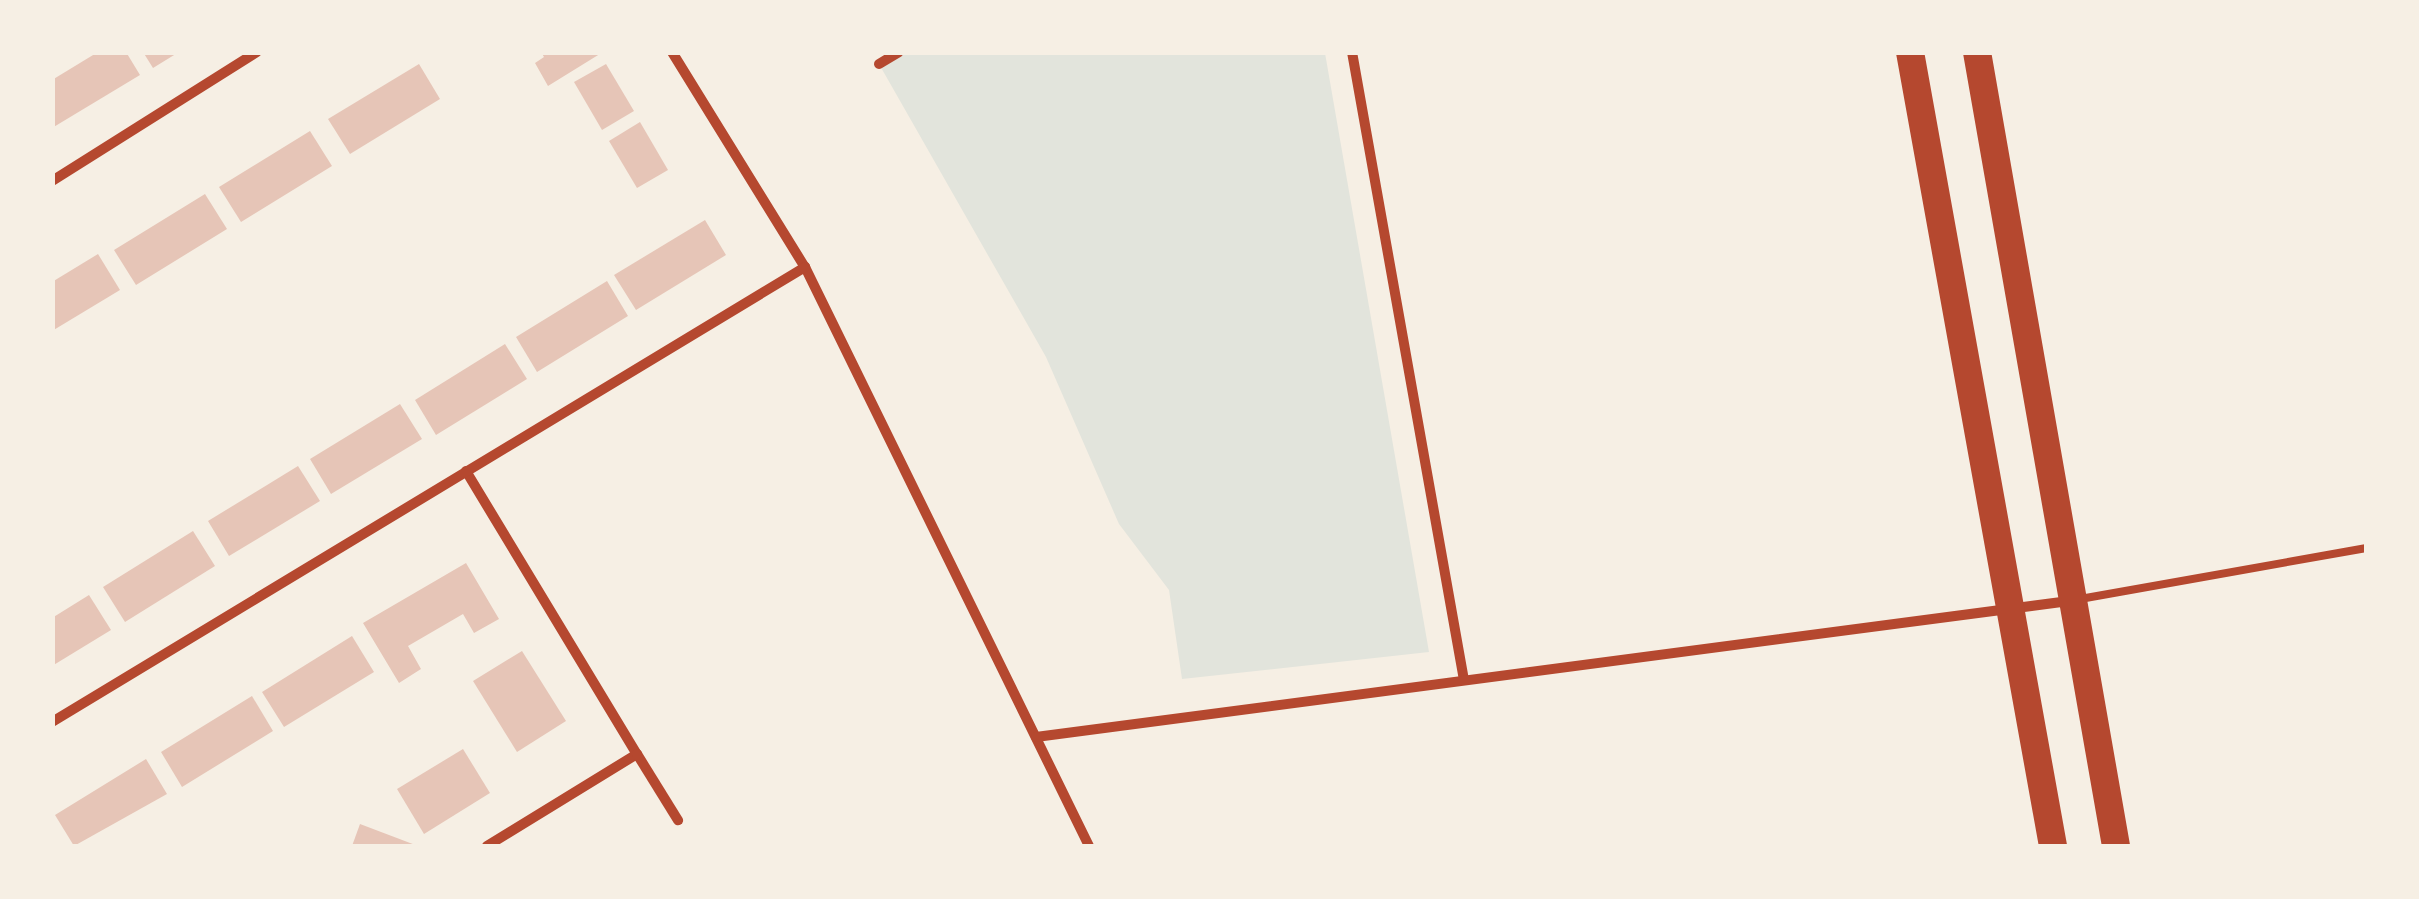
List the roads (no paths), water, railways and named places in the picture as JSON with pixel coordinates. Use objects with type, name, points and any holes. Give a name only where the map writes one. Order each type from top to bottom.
[{"type":"highway","points":[[1910,52],[2006,609],[2052,846]]},
{"type":"highway","points":[[1977,52],[2070,601],[2116,846]]},
{"type":"street","points":[[52,181],[257,52]]},
{"type":"street","points":[[672,52],[806,267],[1089,846]]},
{"type":"street","points":[[880,64],[899,52]]},
{"type":"street","points":[[1352,52],[1464,680]]},
{"type":"street","points":[[52,722],[806,267]]},
{"type":"street","points":[[466,472],[678,820]]},
{"type":"street","points":[[1036,737],[2070,601]]},
{"type":"street","points":[[488,846],[638,754]]},
{"type":"lane","points":[[2070,601],[2366,548]]}]
